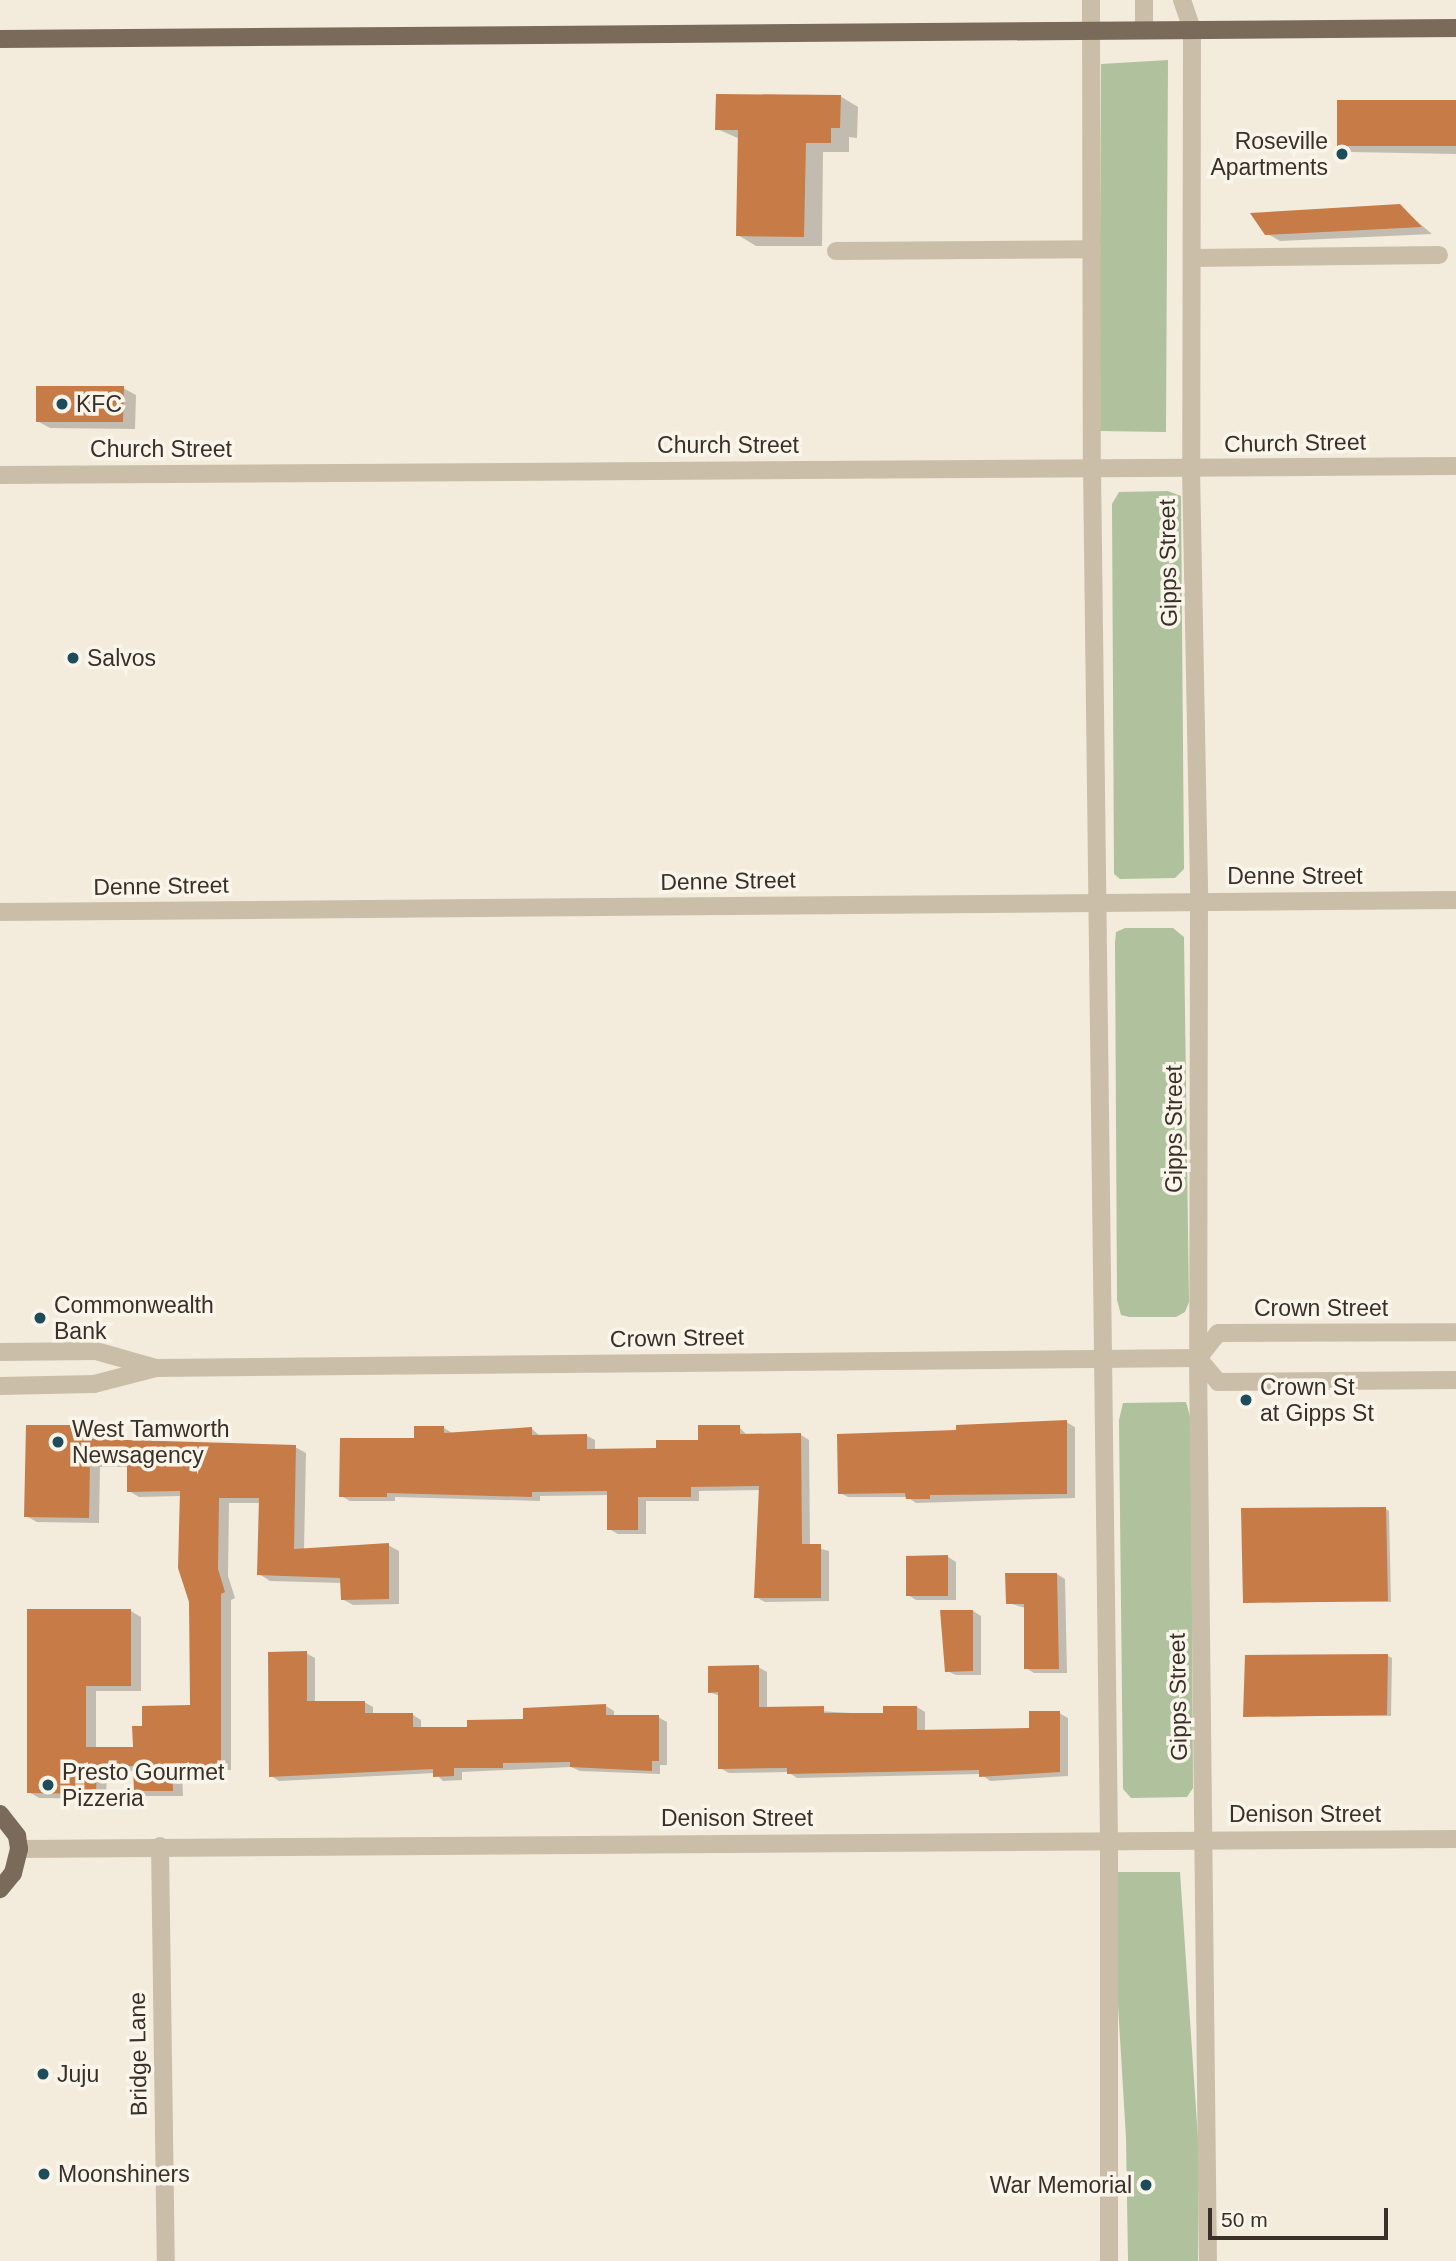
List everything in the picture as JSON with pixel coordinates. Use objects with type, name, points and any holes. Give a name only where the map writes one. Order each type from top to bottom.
[{"type":"main road","points":[[0,39],[1456,28]]},
{"type":"main road","points":[[0,1814],[17,1836],[19,1849],[3,1886],[0,1902]]},
{"type":"street","points":[[1091,0],[1092,467],[1109,1840],[1109,2261]]},
{"type":"street","points":[[1144,0],[1144,29]]},
{"type":"street","name":"Gipps Street","points":[[1182,0],[1192,29],[1191,468],[1199,902],[1198,1358],[1208,2261]]},
{"type":"street","points":[[836,251],[1092,249]]},
{"type":"street","points":[[1193,258],[1439,255]]},
{"type":"street","name":"Church Street","points":[[0,475],[1456,466]]},
{"type":"street","name":"Denne Street","points":[[0,912],[1456,900]]},
{"type":"street","name":"Crown Street","points":[[0,1386],[94,1384],[156,1368],[1198,1358],[1218,1333],[1456,1332]]},
{"type":"street","name":"Crown Street","points":[[0,1352],[96,1351],[156,1368]]},
{"type":"street","points":[[1198,1358],[1218,1382],[1456,1380]]},
{"type":"street","name":"Denison Street","points":[[19,1849],[1456,1839]]},
{"type":"street","name":"Bridge Lane","points":[[160,1846],[166,2261]]},
{"type":"green space","points":[[1168,60],[1166,432],[1099,431],[1101,64]]},
{"type":"green space","points":[[1168,491],[1181,496],[1184,869],[1175,878],[1120,879],[1114,874],[1112,504],[1119,492]]},
{"type":"green space","points":[[1125,928],[1173,928],[1184,937],[1189,1302],[1185,1312],[1176,1317],[1121,1315],[1117,1300],[1115,942],[1116,932]]},
{"type":"green space","points":[[1186,1402],[1191,1420],[1193,1788],[1187,1797],[1131,1798],[1123,1789],[1119,1420],[1123,1403]]},
{"type":"green space","points":[[1110,1872],[1180,1872],[1199,2153],[1198,2261],[1128,2261],[1126,2138]]},
{"type":"building","points":[[716,94],[841,95],[840,128],[831,128],[831,143],[806,143],[804,237],[736,236],[738,130],[715,130]]},
{"type":"building","points":[[1337,100],[1456,100],[1456,146],[1337,146]]},
{"type":"building","points":[[1400,204],[1422,227],[1265,235],[1250,213]]},
{"type":"building","points":[[36,386],[124,386],[123,422],[36,422]]},
{"type":"building","points":[[1067,1420],[1067,1494],[930,1495],[930,1499],[906,1499],[905,1493],[838,1494],[837,1434],[956,1430],[956,1425]]},
{"type":"building","points":[[26,1425],[92,1425],[92,1439],[296,1445],[294,1549],[389,1543],[389,1599],[341,1600],[340,1578],[257,1575],[259,1498],[219,1498],[218,1569],[225,1592],[221,1594],[221,1765],[172,1766],[173,1791],[134,1791],[133,1766],[97,1766],[96,1794],[27,1793],[27,1609],[131,1609],[131,1686],[86,1686],[86,1747],[133,1747],[132,1726],[142,1726],[142,1706],[190,1705],[189,1602],[178,1568],[180,1491],[127,1492],[127,1462],[90,1462],[89,1518],[24,1517]]},
{"type":"building","points":[[698,1425],[740,1425],[740,1434],[801,1433],[802,1544],[821,1544],[821,1598],[754,1598],[759,1486],[691,1487],[691,1497],[638,1497],[638,1530],[607,1530],[607,1491],[532,1492],[532,1497],[387,1493],[387,1497],[339,1497],[340,1438],[414,1438],[414,1426],[444,1426],[444,1433],[532,1427],[532,1435],[587,1434],[587,1449],[656,1448],[656,1440],[698,1440]]},
{"type":"building","points":[[1386,1507],[1388,1601],[1243,1603],[1241,1508]]},
{"type":"building","points":[[948,1555],[948,1596],[906,1596],[906,1556]]},
{"type":"building","points":[[1005,1573],[1057,1573],[1059,1669],[1024,1669],[1024,1604],[1006,1604]]},
{"type":"building","points":[[940,1610],[973,1610],[973,1671],[945,1672]]},
{"type":"building","points":[[307,1651],[307,1701],[365,1701],[365,1713],[413,1713],[413,1727],[467,1727],[467,1720],[523,1719],[523,1708],[606,1704],[606,1715],[659,1715],[659,1761],[652,1761],[652,1771],[570,1767],[570,1762],[503,1763],[503,1768],[454,1768],[454,1776],[433,1777],[433,1769],[269,1777],[268,1652]]},
{"type":"building","points":[[1388,1654],[1387,1715],[1243,1717],[1245,1655]]},
{"type":"building","points":[[759,1665],[759,1707],[824,1706],[824,1713],[883,1713],[883,1706],[917,1706],[917,1730],[1029,1728],[1029,1711],[1060,1711],[1060,1772],[979,1777],[979,1770],[787,1774],[787,1768],[718,1769],[718,1692],[708,1693],[708,1666]]},
{"type":"place","name":"Roseville Apartments","points":[[1342,154]]},
{"type":"place","name":"KFC","points":[[62,404]]},
{"type":"place","name":"Salvos","points":[[73,658]]},
{"type":"place","name":"Commonwealth Bank","points":[[40,1318]]},
{"type":"place","name":"Crown St at Gipps St","points":[[1246,1400]]},
{"type":"place","name":"West Tamworth Newsagency","points":[[58,1442]]},
{"type":"place","name":"Presto Gourmet Pizzeria","points":[[48,1785]]},
{"type":"place","name":"Juju","points":[[43,2074]]},
{"type":"place","name":"Moonshiners","points":[[44,2174]]},
{"type":"place","name":"War Memorial","points":[[1146,2185]]}]
